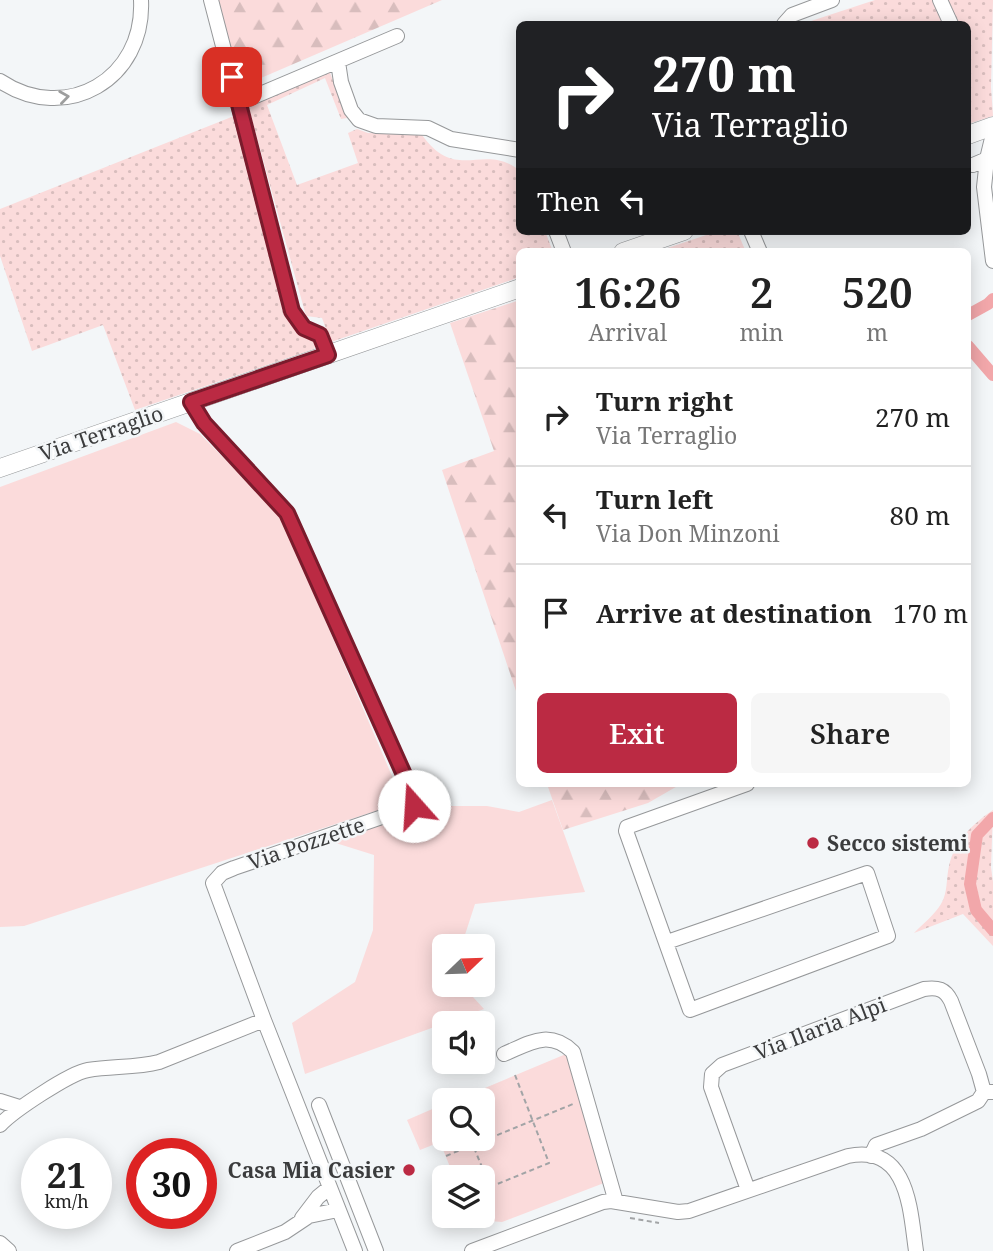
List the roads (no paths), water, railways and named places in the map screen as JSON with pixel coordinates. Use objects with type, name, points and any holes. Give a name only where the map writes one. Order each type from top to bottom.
[{"type":"main road","points":[[971,134],[993,126]]},
{"type":"main road","points":[[635,248],[672,235]]},
{"type":"main road","name":"Via Terraglio","points":[[0,468],[516,289]]},
{"type":"street","points":[[0,81],[21,93],[45,99],[72,97],[97,87],[113,75],[129,57],[140,26],[141,0]]},
{"type":"street","points":[[211,0],[292,311],[304,328],[320,335],[328,355]]},
{"type":"street","points":[[787,21],[792,15],[832,0]]},
{"type":"street","points":[[940,0],[950,21]]},
{"type":"street","points":[[239,103],[397,36]]},
{"type":"street","points":[[338,62],[341,82],[351,110],[359,120],[376,126],[428,128],[452,139],[516,149]]},
{"type":"street","points":[[993,134],[980,162],[993,261]]},
{"type":"street","name":"Via Pozzette","points":[[191,402],[204,423],[287,513],[414,797],[414,806],[234,868],[222,873],[213,883],[355,1251]]},
{"type":"street","points":[[667,942],[867,873],[888,936],[690,1010],[626,831],[627,827],[739,787]]},
{"type":"street","name":"Via Ilaria Alpi","points":[[748,1191],[711,1087],[712,1074],[722,1065],[924,989],[938,988],[946,992],[951,1001],[988,1092]]},
{"type":"street","points":[[0,1101],[19,1107],[32,1102],[70,1076],[86,1070],[145,1066],[264,1020]]},
{"type":"street","points":[[504,1054],[545,1039],[559,1041],[573,1052],[614,1201]]},
{"type":"street","points":[[877,1158],[877,1145],[978,1101],[988,1092]]},
{"type":"street","points":[[319,1105],[376,1251]]},
{"type":"street","points":[[0,1125],[16,1113],[19,1107]]},
{"type":"street","points":[[472,1251],[603,1202],[614,1201],[683,1212],[848,1156],[877,1158],[898,1174],[905,1188],[916,1251]]},
{"type":"street","points":[[300,1222],[310,1207],[329,1188]]},
{"type":"street","points":[[237,1251],[271,1239],[315,1214],[338,1210]]},
{"type":"street","points":[[0,1243],[9,1251]]},
{"type":"waterway","points":[[971,313],[993,299]]},
{"type":"waterway","points":[[971,349],[993,375]]},
{"type":"waterway","points":[[993,818],[977,835],[970,884],[976,910],[993,930]]},
{"type":"place","name":"Secco sistemi","points":[[813,843]]},
{"type":"place","name":"Casa Mia Casier","points":[[409,1170]]}]
